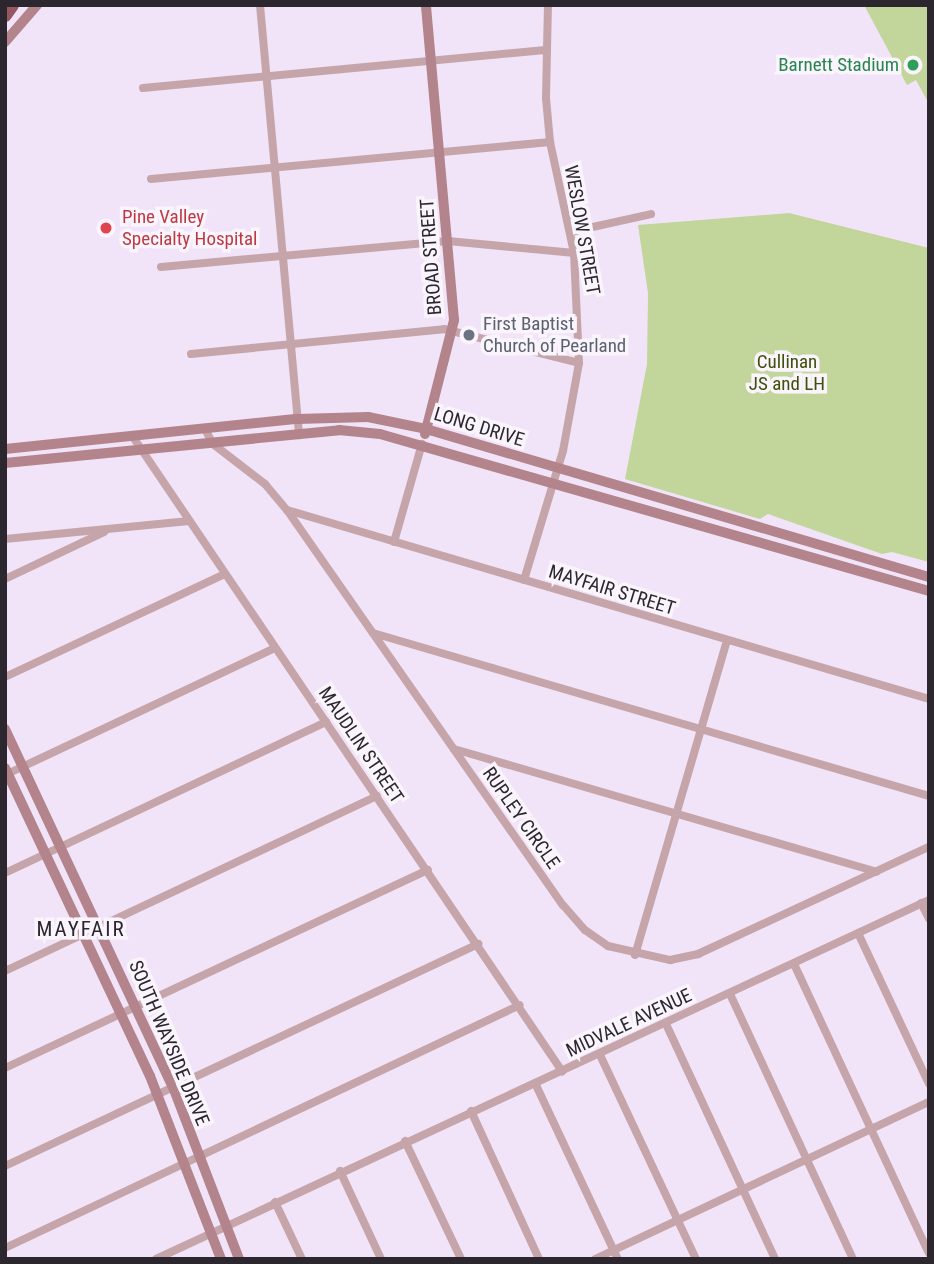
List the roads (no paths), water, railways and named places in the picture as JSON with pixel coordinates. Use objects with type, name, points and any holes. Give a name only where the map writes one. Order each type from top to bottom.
[{"type":"highway","points":[[5,15],[12,5]]},
{"type":"main road","points":[[5,42],[37,5]]},
{"type":"main road","name":"BROAD STREET","points":[[422,444],[453,330],[441,150],[426,5]]},
{"type":"main road","name":"LONG DRIVE","points":[[5,449],[297,419],[368,417],[426,429],[929,577]]},
{"type":"main road","name":"LONG DRIVE","points":[[5,463],[339,430],[422,444],[929,591]]},
{"type":"main road","points":[[63,443],[64,458]]},
{"type":"main road","points":[[482,461],[488,447]]},
{"type":"main road","points":[[622,502],[625,488]]},
{"type":"main road","points":[[697,523],[702,511]]},
{"type":"main road","points":[[782,548],[786,535]]},
{"type":"main road","points":[[857,570],[862,557]]},
{"type":"main road","name":"SOUTH WAYSIDE DRIVE","points":[[5,729],[173,1087],[197,1158],[239,1259]]},
{"type":"main road","name":"SOUTH WAYSIDE DRIVE","points":[[6,772],[158,1094],[209,1234],[221,1259]]},
{"type":"street","points":[[260,5],[299,435]]},
{"type":"street","name":"WESLOW STREET","points":[[524,580],[574,407],[579,363],[574,253],[550,142],[545,50],[548,5]]},
{"type":"street","points":[[143,88],[545,50]]},
{"type":"street","points":[[151,179],[550,142]]},
{"type":"street","points":[[570,232],[651,214]]},
{"type":"street","points":[[161,267],[448,241],[574,253]]},
{"type":"street","points":[[191,354],[453,330],[579,363]]},
{"type":"street","name":"RUPLEY CIRCLE","points":[[205,429],[213,444],[265,484],[287,510],[562,905],[600,941],[635,955],[670,960],[698,954],[929,847]]},
{"type":"street","name":"MAUDLIN STREET","points":[[133,437],[520,1005],[562,1071]]},
{"type":"street","name":"BROAD STREET","points":[[394,542],[422,444]]},
{"type":"street","name":"MAYFAIR STREET","points":[[287,510],[929,699]]},
{"type":"street","points":[[5,539],[189,521]]},
{"type":"street","points":[[5,579],[110,529]]},
{"type":"street","points":[[5,677],[225,574]]},
{"type":"street","points":[[373,633],[929,796]]},
{"type":"street","points":[[635,955],[727,641]]},
{"type":"street","points":[[6,772],[275,648]]},
{"type":"street","points":[[5,873],[326,722]]},
{"type":"street","points":[[454,749],[876,872]]},
{"type":"street","points":[[5,971],[377,796]]},
{"type":"street","points":[[5,1068],[428,870]]},
{"type":"street","points":[[925,902],[929,919]]},
{"type":"street","name":"MIDVALE AVENUE","points":[[224,1227],[405,1141],[600,1055],[925,902]]},
{"type":"street","points":[[858,933],[929,1084]]},
{"type":"street","points":[[5,1166],[478,944]]},
{"type":"street","points":[[794,964],[929,1253]]},
{"type":"street","points":[[730,994],[853,1259]]},
{"type":"street","points":[[5,1248],[520,1005]]},
{"type":"street","points":[[666,1024],[775,1259]]},
{"type":"street","points":[[600,1055],[696,1259]]},
{"type":"street","points":[[536,1083],[618,1259]]},
{"type":"street","points":[[595,1259],[929,1102]]},
{"type":"street","points":[[471,1111],[539,1259]]},
{"type":"street","points":[[405,1141],[461,1259]]},
{"type":"street","points":[[340,1171],[381,1259]]},
{"type":"street","points":[[275,1202],[302,1259]]},
{"type":"street","points":[[156,1259],[224,1227]]},
{"type":"place","name":"Barnett Stadium","points":[[913,65]]},
{"type":"place","name":"Pine Valley Specialty Hospital","points":[[106,228]]},
{"type":"place","name":"First Baptist Church of Pearland","points":[[469,335]]},
{"type":"district","name":"MAYFAIR","points":[[81,929]]},
{"type":"park label","name":"Cullinan JS and LH","points":[[787,373]]}]
